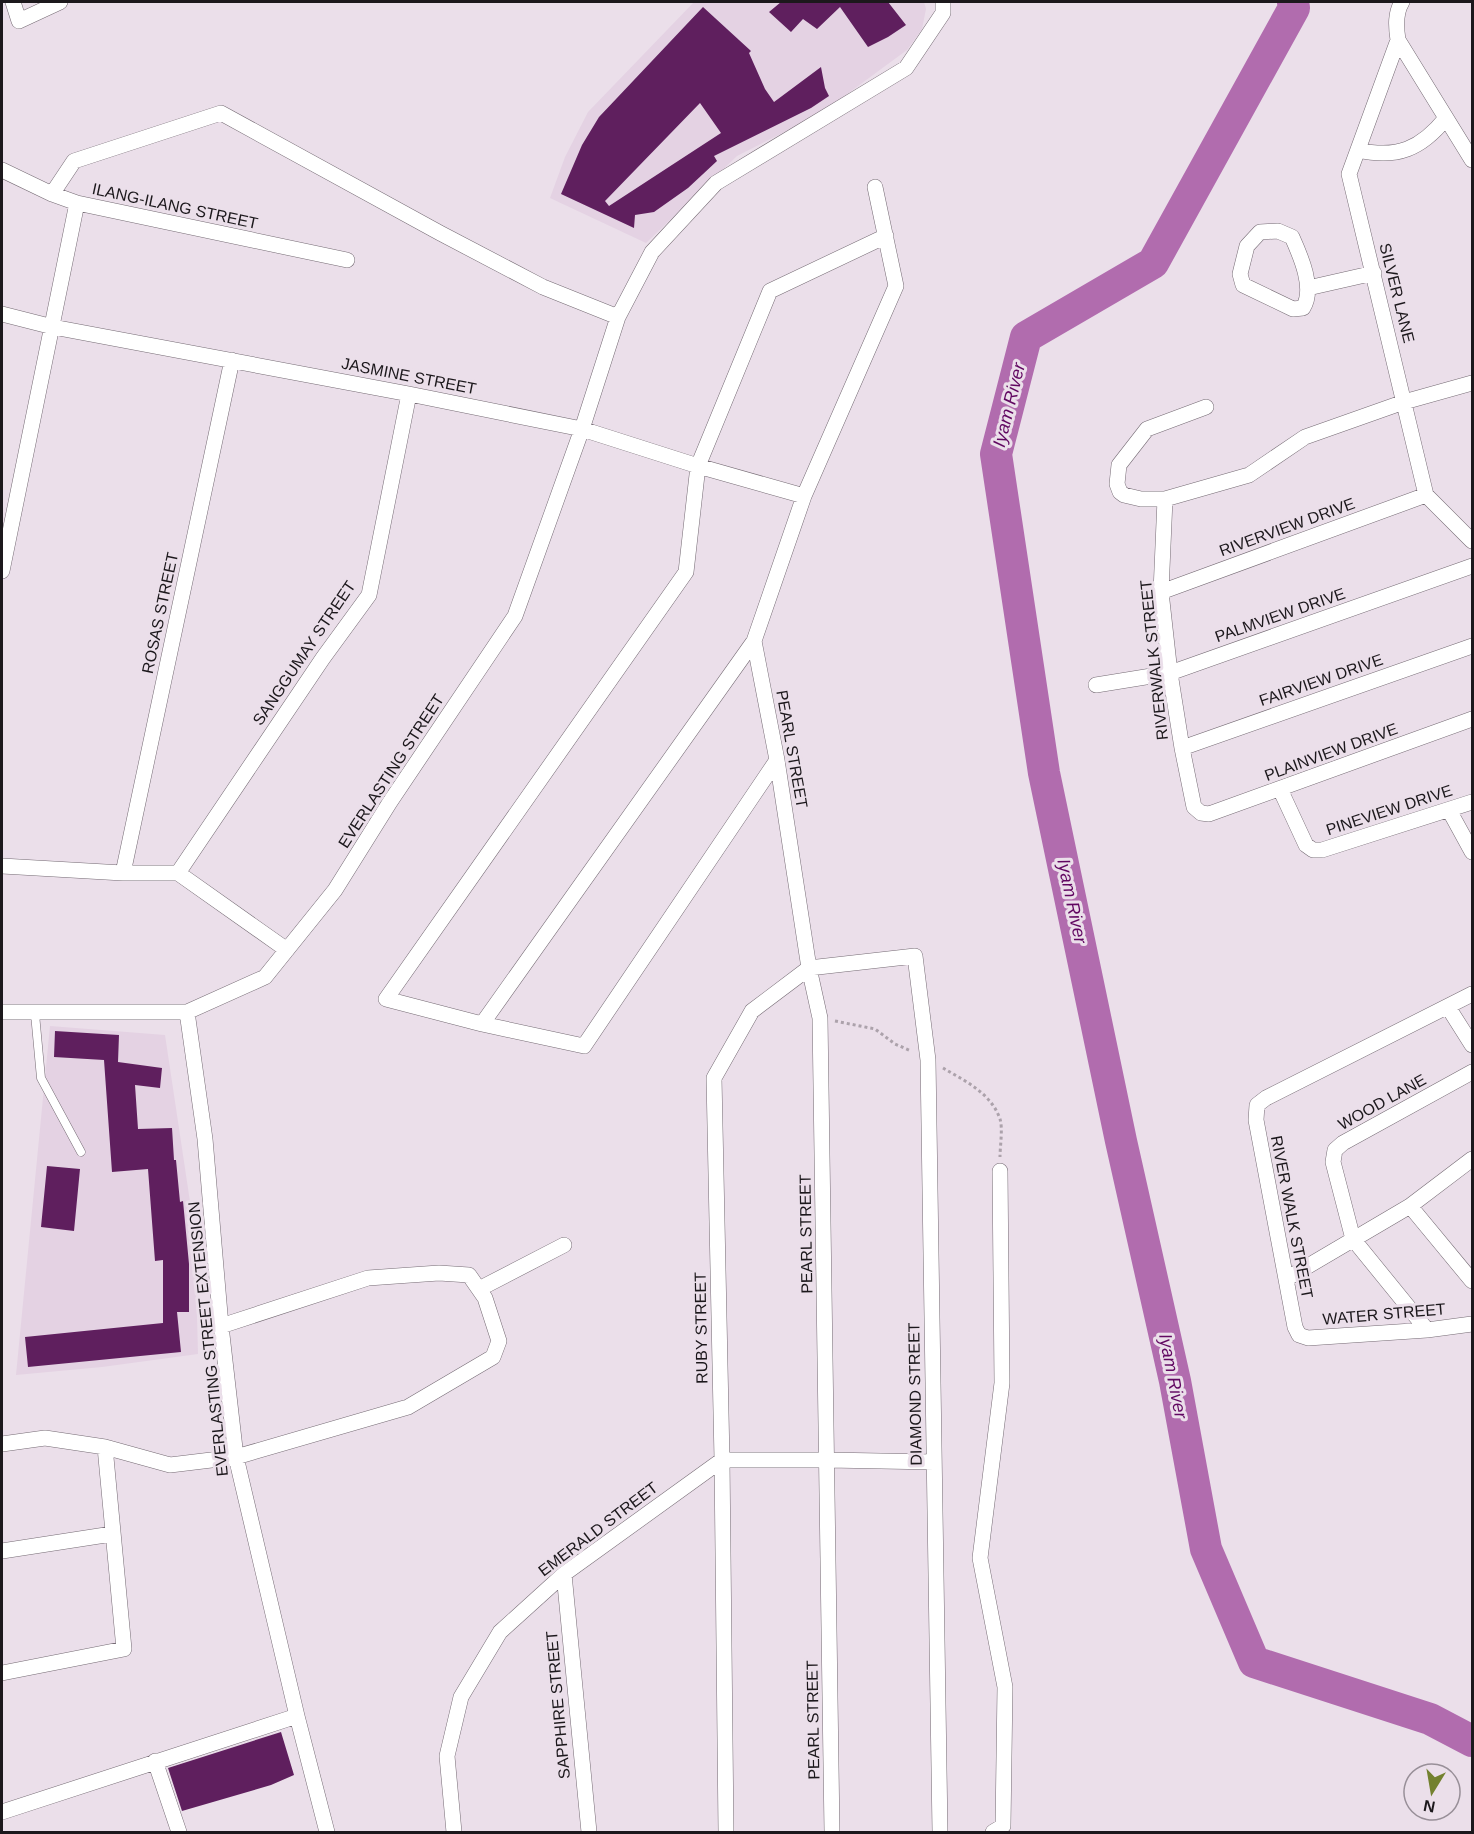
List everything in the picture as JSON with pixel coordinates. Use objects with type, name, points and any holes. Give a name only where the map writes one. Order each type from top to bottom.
[{"type":"street","points":[[13,2],[20,21],[60,2]]},
{"type":"street","name":"EVERLASTING STREET","points":[[2,1012],[35,1014],[187,1012],[265,977],[335,890],[390,802],[515,616],[582,429],[618,317],[652,252],[716,183],[906,68],[943,13],[943,2]]},
{"type":"street","points":[[1402,2],[1399,6],[1396,24],[1398,40],[1473,160]]},
{"type":"street","name":"SILVER LANE","points":[[1398,40],[1349,174],[1426,495]]},
{"type":"street","points":[[52,194],[74,161],[221,113],[440,233],[533,281],[618,317]]},
{"type":"street","points":[[1358,150],[1380,154],[1402,152],[1431,135],[1446,118]]},
{"type":"street","name":"ILANG-ILANG STREET","points":[[2,170],[77,204],[347,260]]},
{"type":"street","points":[[482,1024],[754,641],[804,496],[896,286],[875,187]]},
{"type":"street","points":[[2,572],[77,204]]},
{"type":"street","points":[[1278,231],[1292,237],[1308,288],[1307,302],[1303,308],[1293,309],[1243,285],[1240,274],[1247,246],[1260,232],[1278,231]]},
{"type":"street","points":[[777,760],[584,1046],[482,1024],[386,999],[686,572],[698,466],[770,291],[886,236]]},
{"type":"street","points":[[1308,288],[1374,273]]},
{"type":"street","name":"JASMINE STREET","points":[[2,314],[53,327],[582,429],[698,466],[804,496]]},
{"type":"street","name":"ROSAS STREET","points":[[123,873],[232,360]]},
{"type":"street","points":[[1206,407],[1147,429],[1119,465],[1117,484],[1120,492],[1141,499],[1165,500],[1249,475],[1305,437],[1404,402],[1473,383]]},
{"type":"street","name":"SANGGUMAY STREET","points":[[178,873],[323,658],[369,595],[409,394]]},
{"type":"street","points":[[1426,495],[1473,542]]},
{"type":"street","name":"RIVERVIEW DRIVE","points":[[1161,592],[1426,495]]},
{"type":"street","name":"RIVERWALK STREET","points":[[1165,500],[1161,592],[1170,673],[1194,807],[1201,813]]},
{"type":"street","name":"PALMVIEW DRIVE","points":[[1096,685],[1170,673],[1473,566]]},
{"type":"street","name":"PEARL STREET","points":[[754,641],[777,760],[809,968],[820,1018],[832,1833]]},
{"type":"street","name":"FAIRVIEW DRIVE","points":[[1182,748],[1473,646]]},
{"type":"street","name":"PLAINVIEW DRIVE","points":[[1201,813],[1209,814],[1473,719]]},
{"type":"street","name":"PINEVIEW DRIVE","points":[[1280,789],[1306,845],[1313,850],[1322,850],[1473,802]]},
{"type":"street","points":[[1449,810],[1473,852]]},
{"type":"street","points":[[2,866],[123,873],[178,873],[287,950]]},
{"type":"street","name":"DIAMOND STREET","points":[[809,968],[915,956],[928,1060],[940,1833]]},
{"type":"street","name":"RUBY STREET","points":[[726,1833],[722,1460],[714,1078],[752,1011],[809,968]]},
{"type":"street","points":[[1473,994],[1448,1007],[1473,1045]]},
{"type":"street","name":"RIVER WALK STREET","points":[[1299,1335],[1295,1327],[1256,1120],[1257,1105],[1266,1098],[1448,1007]]},
{"type":"street","name":"EVERLASTING STREET EXTENSION","points":[[187,1012],[205,1139],[221,1326],[236,1457],[327,1833]]},
{"type":"street","name":"WOOD LANE","points":[[1427,1330],[1353,1239],[1333,1162],[1335,1150],[1473,1072]]},
{"type":"street","points":[[1286,1279],[1410,1206],[1473,1159]]},
{"type":"street","points":[[1000,1171],[1002,1383],[980,1558],[1005,1687],[1000,1830]]},
{"type":"street","points":[[1410,1206],[1473,1281]]},
{"type":"street","points":[[479,1289],[564,1245]]},
{"type":"street","points":[[2,1444],[45,1438],[105,1447],[170,1465],[236,1457],[408,1407],[493,1357],[499,1341],[485,1298],[469,1275],[439,1274],[368,1278],[221,1326]]},
{"type":"street","name":"WATER STREET","points":[[1299,1335],[1308,1338],[1427,1330],[1473,1324]]},
{"type":"street","points":[[2,1673],[124,1649],[105,1447]]},
{"type":"street","points":[[722,1460],[934,1462]]},
{"type":"street","name":"EMERALD STREET","points":[[454,1833],[447,1756],[461,1697],[500,1632],[564,1574],[722,1460]]},
{"type":"street","points":[[2,1551],[112,1533]]},
{"type":"street","name":"SAPPHIRE STREET","points":[[564,1574],[589,1833]]},
{"type":"street","points":[[2,1812],[297,1716]]},
{"type":"street","points":[[155,1761],[179,1833]]},
{"type":"lane","points":[[35,1014],[41,1078],[81,1152]]},
{"type":"path","points":[[820,1018],[875,1029],[895,1044],[969,1083],[987,1097],[1000,1120],[1000,1171]]},
{"type":"shaded area","points":[[694,2],[924,2],[926,9],[922,29],[907,50],[820,114],[737,156],[646,243],[550,198],[565,157],[588,112]]},
{"type":"shaded area","points":[[50,1026],[165,1035],[195,1235],[198,1354],[102,1367],[16,1375]]},
{"type":"building","points":[[781,2],[888,2],[906,25],[868,47],[840,7],[817,29],[803,19],[791,32],[769,12]]},
{"type":"building","points":[[703,7],[751,51],[749,53],[765,89],[774,102],[821,67],[829,96],[811,108],[714,156],[717,161],[688,188],[654,212],[635,215],[634,228],[561,194],[582,145],[599,117]],"holes":[[[700,103],[721,133],[609,206],[605,201]]]},
{"type":"building","points":[[55,1031],[119,1035],[118,1062],[162,1068],[160,1088],[135,1085],[138,1129],[172,1128],[174,1160],[176,1160],[180,1202],[183,1201],[189,1264],[189,1312],[177,1312],[181,1352],[28,1367],[25,1337],[163,1323],[163,1260],[155,1261],[148,1169],[112,1172],[104,1060],[54,1057]]},
{"type":"building","points":[[47,1166],[80,1169],[74,1231],[41,1227]]},
{"type":"building","points":[[281,1732],[294,1775],[271,1785],[182,1811],[168,1768]]},
{"type":"waterway","name":"Iyam River","points":[[1293,2],[1294,8],[1153,263],[1026,337],[996,454],[1044,773],[1121,1141],[1175,1381],[1206,1549],[1254,1662],[1430,1719],[1472,1741]]}]
